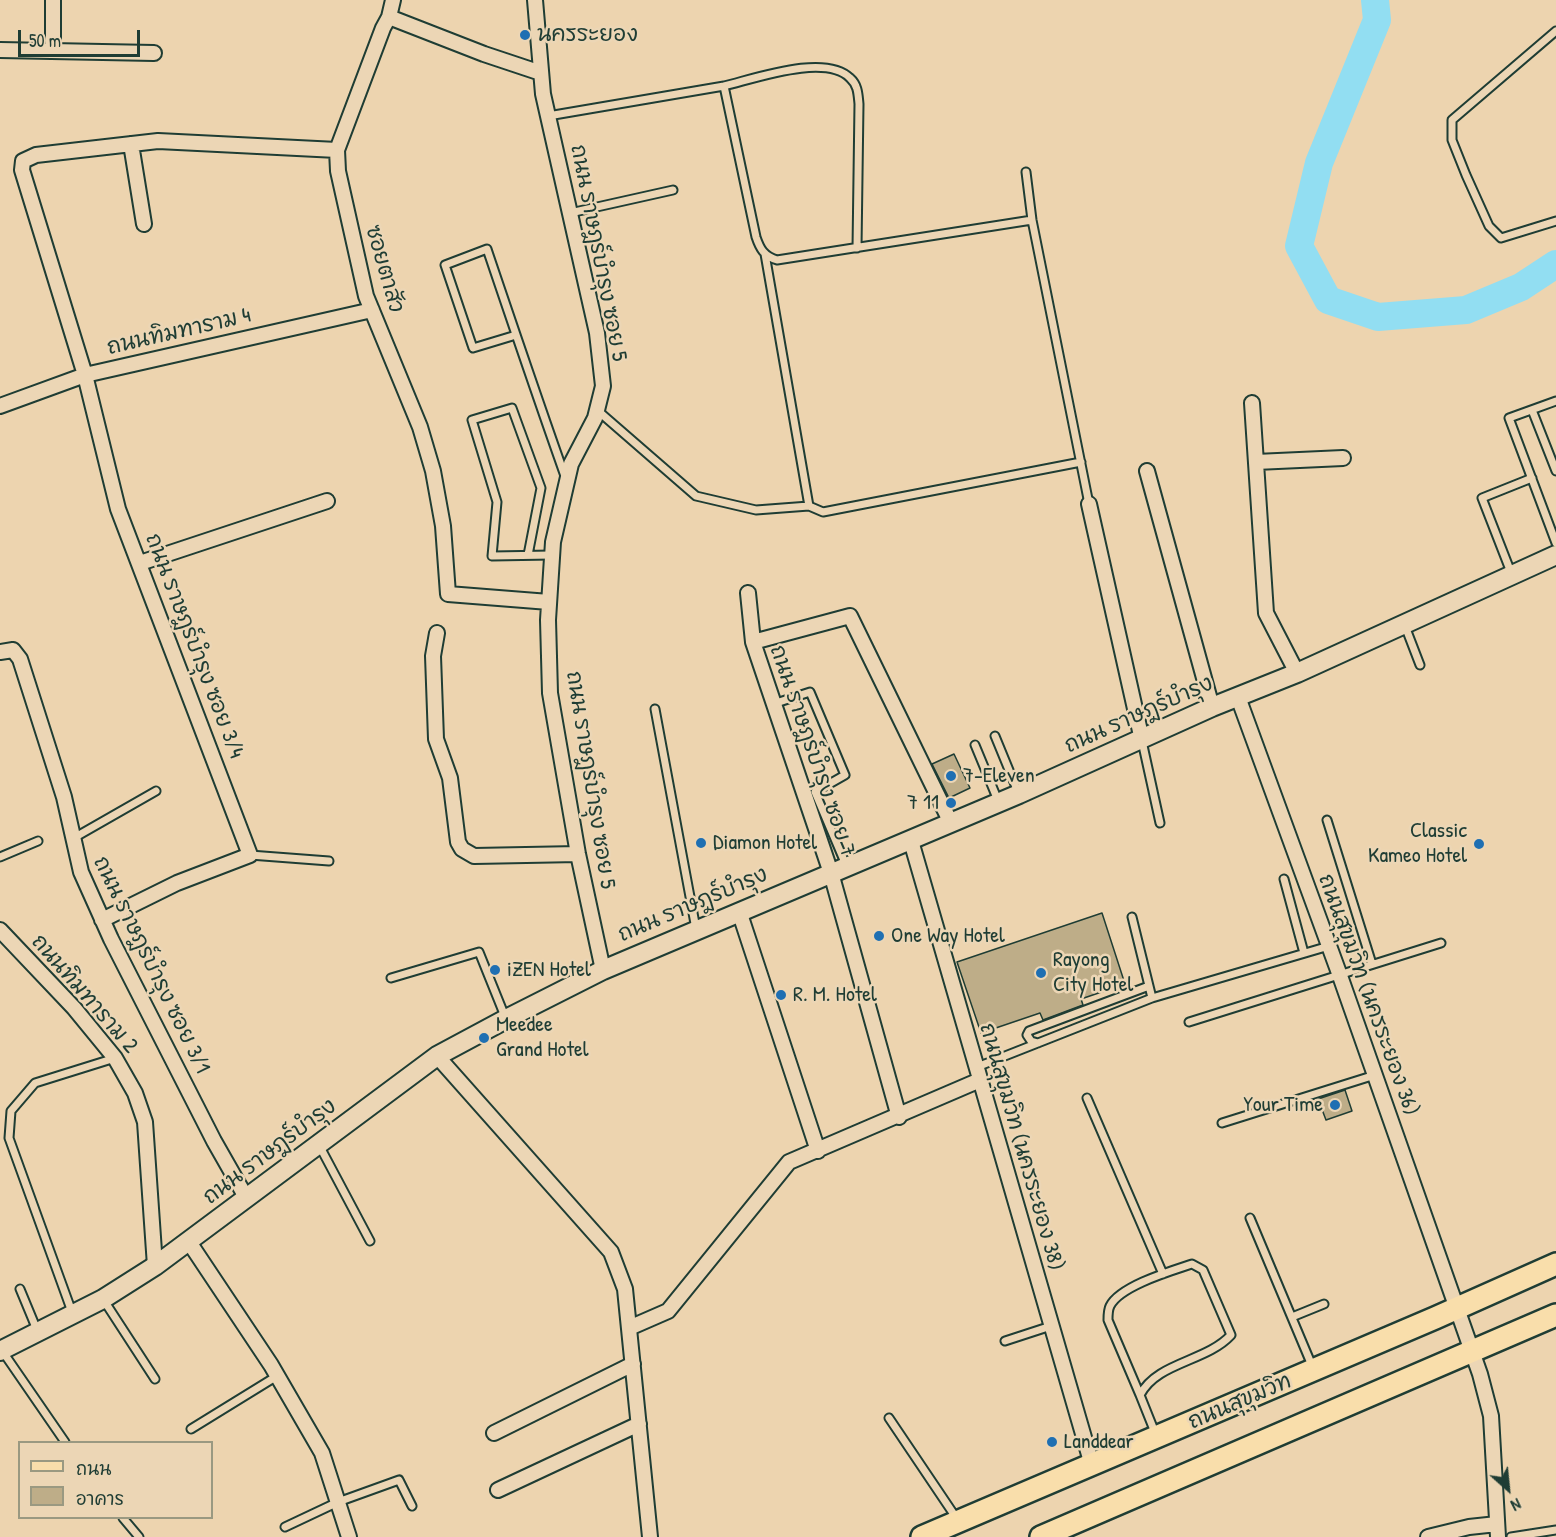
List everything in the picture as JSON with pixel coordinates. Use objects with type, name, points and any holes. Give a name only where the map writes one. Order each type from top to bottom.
[{"type":"main road","name":"ถนนสุขุมวิท","points":[[922,1537],[1556,1264]]},
{"type":"main road","name":"ถนนสุขุมวิท","points":[[1041,1537],[1556,1316]]},
{"type":"street","points":[[53,0],[54,51]]},
{"type":"street","name":"ซอยตาสัว","points":[[393,0],[389,17],[382,28],[337,150],[336,161],[372,310],[428,448],[443,526],[448,594],[549,602]]},
{"type":"street","name":"ถนน ราษฎร์บำรุง ซอย 5","points":[[535,0],[541,73],[548,116],[597,333],[603,386],[596,414],[571,464],[552,555],[549,602],[550,693],[578,854],[603,970]]},
{"type":"street","points":[[389,17],[484,54],[541,73]]},
{"type":"street","points":[[0,50],[154,53]]},
{"type":"street","points":[[144,224],[131,144],[180,141],[337,150]]},
{"type":"street","name":"ถนน ราษฎร์บำรุง ซอย 3/4","points":[[131,144],[36,156],[23,161],[22,170],[85,375],[118,509],[141,563],[250,855]]},
{"type":"street","name":"ถนนทิมทาราม 4","points":[[0,406],[85,375],[372,310]]},
{"type":"street","points":[[1252,403],[1266,613],[1297,673]]},
{"type":"street","points":[[1257,462],[1343,458]]},
{"type":"street","points":[[1147,471],[1212,707]]},
{"type":"street","points":[[141,563],[327,501]]},
{"type":"street","points":[[1089,504],[1142,740]]},
{"type":"street","name":"ถนน ราษฎร์บำรุง","points":[[1,1351],[103,1299],[154,1266],[248,1199],[437,1056],[506,1019],[603,970],[739,911],[911,841],[1212,707],[1297,673],[1556,555]]},
{"type":"street","name":"ถนน ราษฎร์บำรุง ซอย 7","points":[[748,593],[753,642],[774,704],[839,871],[898,1117]]},
{"type":"street","name":"ถนน ราษฎร์บำรุง ซอย 7","points":[[753,642],[850,616],[951,823]]},
{"type":"street","points":[[436,633],[433,656],[436,739],[450,778],[458,842],[462,849],[474,856],[578,854]]},
{"type":"street","name":"ถนน ราษฎร์บำรุง ซอย 3/1","points":[[0,652],[13,650],[20,659],[64,797],[81,872],[102,920],[214,1141],[248,1199]]},
{"type":"street","name":"ถนนสุขุมวิท (นครระยอง 36)","points":[[1238,697],[1339,973],[1473,1352],[1491,1416],[1497,1531]]},
{"type":"street","name":"ถนนสุขุมวิท (นครระยอง 38)","points":[[911,841],[1092,1465]]},
{"type":"street","points":[[102,920],[177,883],[250,855]]},
{"type":"street","points":[[739,911],[818,1151]]},
{"type":"street","name":"ถนนทิมทาราม 2","points":[[0,930],[74,1008],[115,1058],[135,1094],[145,1122],[154,1266]]},
{"type":"street","points":[[437,1056],[611,1252],[626,1290],[650,1537]]},
{"type":"street","points":[[629,1328],[668,1311],[789,1162],[898,1117],[978,1074]]},
{"type":"street","points":[[189,1242],[277,1376],[322,1453],[349,1537]]},
{"type":"street","points":[[494,1433],[633,1364]]},
{"type":"street","points":[[498,1490],[639,1424]]},
{"type":"street","points":[[1428,1537],[1469,1527],[1497,1531]]},
{"type":"lane","points":[[1556,31],[1452,120],[1452,140],[1490,226],[1501,238],[1556,221]]},
{"type":"lane","points":[[548,116],[724,86],[817,67],[840,71],[851,78],[857,88],[859,104],[858,249]]},
{"type":"lane","points":[[724,86],[756,237],[765,254],[809,506]]},
{"type":"lane","points":[[1026,172],[1032,220],[1089,504]]},
{"type":"lane","points":[[570,213],[673,190]]},
{"type":"lane","points":[[765,254],[777,260],[790,259],[1032,220]]},
{"type":"lane","points":[[516,335],[473,348],[445,265],[487,249],[567,482]]},
{"type":"lane","points":[[1556,401],[1509,418],[1556,543]]},
{"type":"lane","points":[[528,555],[542,488],[512,408],[472,420],[497,502],[492,556],[552,555]]},
{"type":"lane","points":[[1532,410],[1556,471]]},
{"type":"lane","points":[[596,414],[696,496],[756,510],[809,506],[823,512],[1081,462]]},
{"type":"lane","points":[[1512,575],[1482,498],[1532,478]]},
{"type":"lane","points":[[1404,624],[1420,665]]},
{"type":"lane","points":[[774,704],[810,692],[846,775],[815,792],[839,871]]},
{"type":"lane","points":[[656,709],[696,930]]},
{"type":"lane","points":[[995,736],[1019,794]]},
{"type":"lane","points":[[1142,740],[1160,823]]},
{"type":"lane","points":[[975,745],[999,802]]},
{"type":"lane","points":[[72,839],[156,791]]},
{"type":"lane","points":[[1327,820],[1372,963]]},
{"type":"lane","points":[[0,857],[38,841]]},
{"type":"lane","points":[[250,855],[329,861]]},
{"type":"lane","points":[[1284,879],[1304,953]]},
{"type":"lane","points":[[1132,917],[1152,998]]},
{"type":"lane","points":[[1189,1022],[1339,973],[1441,943]]},
{"type":"lane","points":[[978,1074],[1039,1043],[1152,998],[1329,946]]},
{"type":"lane","points":[[391,978],[479,952],[506,1019]]},
{"type":"lane","points":[[1039,1043],[1030,1041],[1027,1035],[1029,1032],[1149,986]]},
{"type":"lane","points":[[73,1314],[9,1138],[11,1111],[35,1083],[115,1058]]},
{"type":"lane","points":[[1222,1124],[1375,1075]]},
{"type":"lane","points":[[1087,1098],[1163,1274]]},
{"type":"lane","points":[[319,1145],[370,1241]]},
{"type":"lane","points":[[1250,1218],[1314,1370]]},
{"type":"lane","points":[[1140,1395],[1147,1381],[1220,1347],[1231,1335],[1203,1270],[1192,1264],[1163,1274],[1119,1296],[1109,1307],[1108,1320],[1157,1437]]},
{"type":"lane","points":[[20,1289],[38,1332]]},
{"type":"lane","points":[[103,1299],[155,1379]]},
{"type":"lane","points":[[1292,1317],[1324,1304]]},
{"type":"lane","points":[[1005,1341],[1051,1326]]},
{"type":"lane","points":[[1,1351],[64,1441]]},
{"type":"lane","points":[[191,1429],[277,1376]]},
{"type":"lane","points":[[889,1418],[959,1521]]},
{"type":"lane","points":[[285,1527],[338,1502],[399,1480],[412,1506]]},
{"type":"lane","points":[[124,1519],[139,1537]]},
{"type":"lane","points":[[1511,1537],[1556,1530]]},
{"type":"building","name":"7-Eleven","points":[[954,754],[970,788],[949,798],[932,764]]},
{"type":"building","name":"Rayong City Hotel","points":[[1102,913],[1125,984],[1081,999],[1083,1005],[1043,1020],[1040,1013],[981,1033],[957,962]]},
{"type":"building","name":"Your Time","points":[[1345,1090],[1352,1111],[1326,1120],[1318,1099]]},
{"type":"waterway","points":[[1375,0],[1377,20],[1319,163],[1299,246],[1328,300],[1378,317],[1466,310],[1521,287],[1556,264]]},
{"type":"place","name":"นครระยอง","points":[[525,35]]},
{"type":"place","name":"7-Eleven","points":[[951,776]]},
{"type":"place","name":"7 11","points":[[951,803]]},
{"type":"place","name":"Diamon Hotel","points":[[701,843]]},
{"type":"place","name":"Classic Kameo Hotel","points":[[1479,844]]},
{"type":"place","name":"One Way Hotel","points":[[879,936]]},
{"type":"place","name":"iZEN Hotel","points":[[495,970]]},
{"type":"place","name":"Rayong City Hotel","points":[[1041,973]]},
{"type":"place","name":"R. M. Hotel","points":[[781,995]]},
{"type":"place","name":"Meedee Grand Hotel","points":[[484,1038]]},
{"type":"place","name":"Your Time","points":[[1335,1105]]},
{"type":"place","name":"Landdear","points":[[1052,1442]]}]
